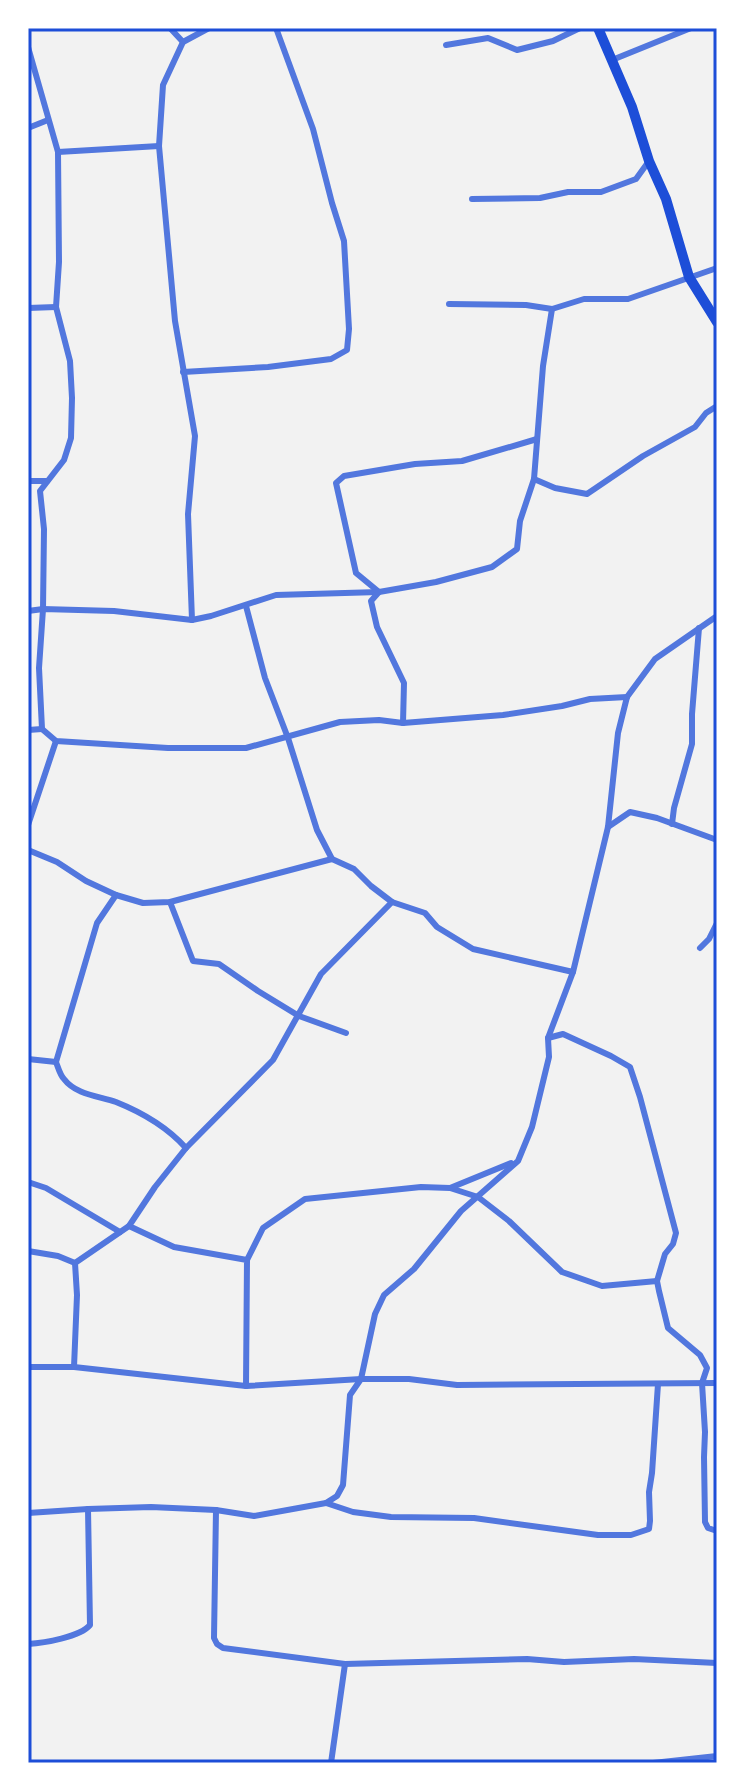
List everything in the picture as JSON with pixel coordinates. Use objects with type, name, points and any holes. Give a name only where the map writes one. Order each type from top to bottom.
[{"type":"main road","points":[[598,28],[632,107],[649,161],[666,199],[689,277],[717,322]]},
{"type":"street","points":[[170,28],[183,42]]},
{"type":"street","points":[[192,620],[188,514],[195,436],[175,321],[159,146],[163,85],[183,42],[209,28]]},
{"type":"street","points":[[183,372],[268,367],[331,359],[347,350],[349,329],[344,241],[313,129],[276,28]]},
{"type":"street","points":[[446,45],[488,38],[517,50],[553,41],[580,28]]},
{"type":"street","points":[[612,60],[691,28]]},
{"type":"street","points":[[28,47],[58,152],[59,262],[56,307],[70,361],[71,438],[64,460],[40,491],[44,529],[39,668],[42,729]]},
{"type":"street","points":[[28,128],[48,120]]},
{"type":"street","points":[[58,152],[159,146]]},
{"type":"street","points":[[472,199],[540,198],[568,192],[601,192],[636,179],[649,161]]},
{"type":"street","points":[[449,304],[526,305],[552,309],[584,299],[628,299],[717,268]]},
{"type":"street","points":[[28,308],[56,307]]},
{"type":"street","points":[[28,611],[114,611],[192,620],[276,595],[379,592],[436,582],[492,567],[517,549],[520,521],[534,479],[543,366],[552,309]]},
{"type":"street","points":[[534,479],[555,488],[587,494],[643,456],[695,427],[706,413],[717,406]]},
{"type":"street","points":[[379,592],[356,573],[336,483],[344,476],[415,464],[462,461],[537,439]]},
{"type":"street","points":[[28,481],[47,481]]},
{"type":"street","points":[[379,592],[371,601],[377,627],[404,683],[403,723]]},
{"type":"street","points":[[246,606],[265,678],[317,830],[332,859],[354,869],[392,902],[425,913],[437,927],[473,949],[573,972]]},
{"type":"street","points":[[28,1513],[151,1507],[216,1510],[254,1516],[326,1503],[337,1496],[343,1485],[350,1395],[361,1379],[375,1314],[384,1295],[414,1269],[461,1211],[518,1161],[532,1127],[549,1057],[548,1038],[573,972],[608,827],[618,733],[627,697],[655,659],[717,616]]},
{"type":"street","points":[[672,824],[692,744],[699,628]]},
{"type":"street","points":[[28,730],[42,729],[56,741],[168,748],[246,748],[340,722],[379,720],[403,723],[503,715],[590,699],[627,697]]},
{"type":"street","points":[[28,825],[56,741]]},
{"type":"street","points":[[608,827],[630,812],[657,818],[717,840]]},
{"type":"street","points":[[28,850],[57,862],[86,881],[116,895],[143,903],[170,902],[332,859]]},
{"type":"street","points":[[116,895],[97,923],[56,1062],[64,1080],[84,1093],[143,1115],[186,1148]]},
{"type":"street","points":[[170,902],[193,961],[219,964],[299,1016],[346,1033]]},
{"type":"street","points":[[75,1263],[129,1226],[186,1148],[273,1060],[321,974],[392,902]]},
{"type":"street","points":[[700,948],[717,923]]},
{"type":"street","points":[[548,1038],[563,1034],[630,1067],[676,1233],[673,1244],[665,1254],[657,1281],[668,1328],[700,1355],[707,1368],[702,1383],[705,1522],[708,1528],[717,1531]]},
{"type":"street","points":[[28,1059],[56,1062]]},
{"type":"street","points":[[450,1188],[518,1161]]},
{"type":"street","points":[[28,1182],[46,1188],[120,1232]]},
{"type":"street","points":[[246,1386],[247,1260],[263,1228],[305,1199],[421,1187],[450,1188],[478,1197],[509,1221],[562,1272],[602,1286],[657,1281]]},
{"type":"street","points":[[129,1226],[174,1247],[247,1260]]},
{"type":"street","points":[[28,1251],[58,1256],[75,1263]]},
{"type":"street","points":[[74,1367],[75,1263]]},
{"type":"street","points":[[28,1367],[74,1367],[246,1386],[361,1379],[409,1379],[457,1385],[717,1383]]},
{"type":"street","points":[[326,1503],[353,1512],[391,1517],[474,1518],[585,1534],[631,1535],[649,1529],[658,1384]]},
{"type":"street","points":[[28,1644],[44,1643],[87,1630],[90,1625],[88,1509]]},
{"type":"street","points":[[216,1510],[214,1638],[223,1648],[345,1664],[527,1659],[717,1663]]},
{"type":"street","points":[[331,1763],[345,1664]]},
{"type":"street","points":[[653,1763],[717,1756]]}]
